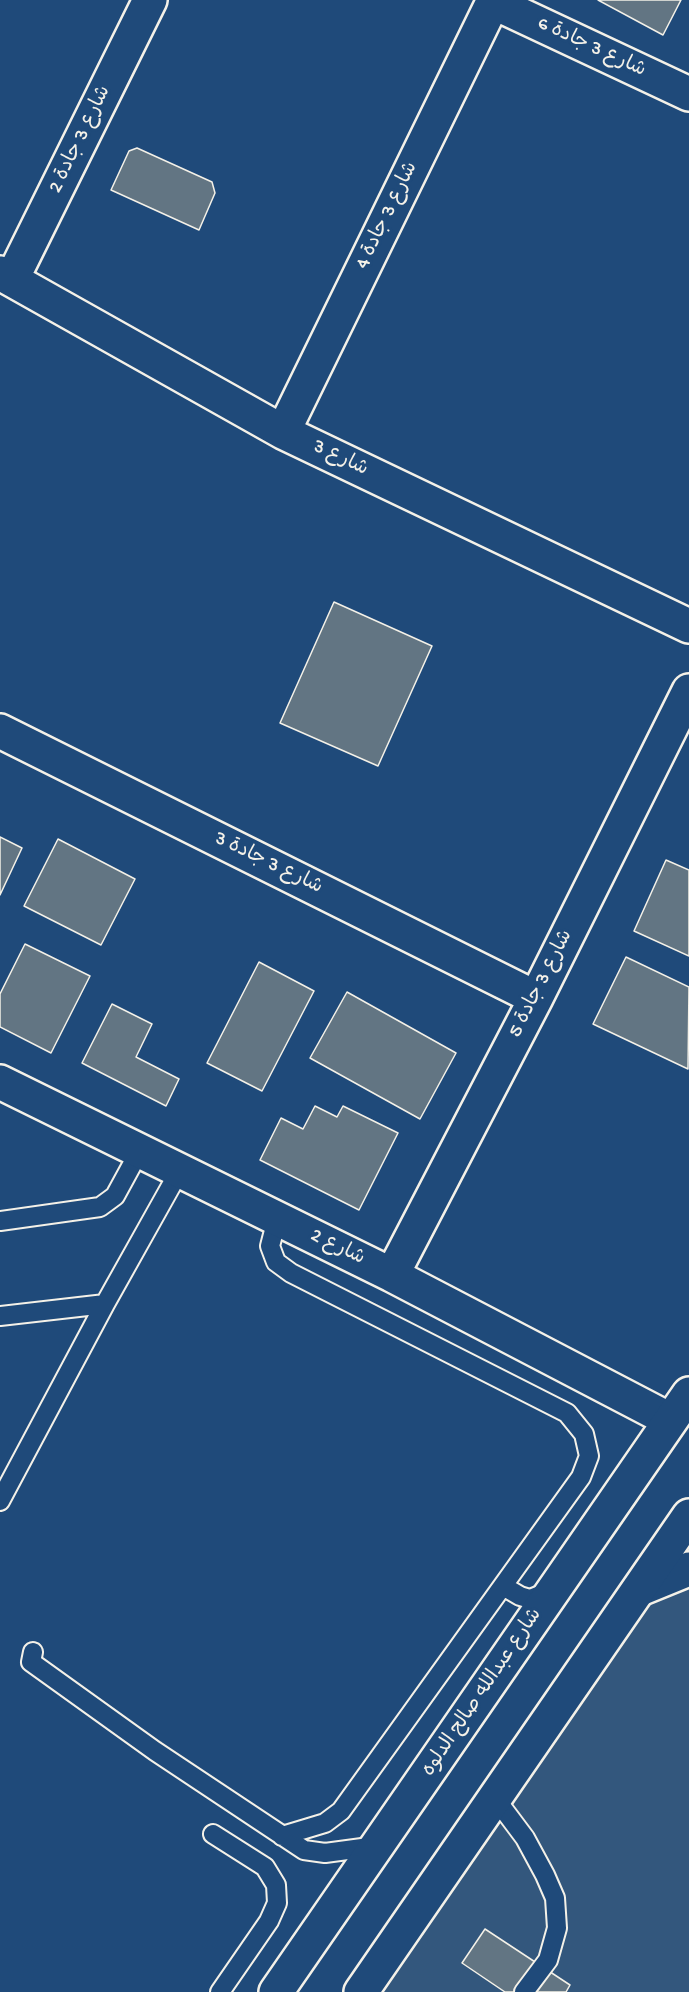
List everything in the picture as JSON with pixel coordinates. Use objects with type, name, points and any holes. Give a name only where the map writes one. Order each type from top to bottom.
[{"type":"street","name":"شارع 3 جادة 2","points":[[6,276],[150,0]]},
{"type":"street","name":"شارع 3 جادة 6","points":[[493,1],[689,94]]},
{"type":"street","name":"شارع 3 جادة 4","points":[[283,432],[493,1]]},
{"type":"street","name":"شارع 3","points":[[6,276],[283,432],[689,626]]},
{"type":"street","name":"شارع 3 جادة 5","points":[[392,1275],[536,998],[689,691]]},
{"type":"street","name":"شارع 3 جادة 3","points":[[0,731],[536,998]]},
{"type":"street","name":"شارع 2","points":[[0,1082],[392,1275],[670,1420]]},
{"type":"street","name":"شارع عبدالله صالح الدلوه","points":[[276,1992],[689,1394]]},
{"type":"street","points":[[361,1992],[689,1516]]},
{"type":"street","points":[[640,1589],[689,1569]]},
{"type":"lane","points":[[0,1221],[100,1207],[115,1196],[140,1152]]},
{"type":"lane","points":[[0,1502],[105,1304],[180,1170]]},
{"type":"lane","points":[[277,1219],[270,1246],[276,1262],[291,1273],[567,1413],[585,1434],[589,1456],[581,1477],[341,1811],[325,1823],[282,1836]]},
{"type":"lane","points":[[0,1316],[105,1304]]},
{"type":"lane","points":[[503,1586],[530,1599],[554,1589]]},
{"type":"lane","points":[[33,1652],[31,1662],[155,1751],[304,1850],[325,1853],[378,1846]]},
{"type":"lane","points":[[495,1798],[525,1838],[555,1898],[557,1928],[548,1960],[524,1992]]},
{"type":"lane","points":[[213,1834],[265,1867],[276,1885],[277,1903],[269,1921],[220,1992]]},
{"type":"shaded area","points":[[689,1517],[689,1992],[367,1992]]},
{"type":"building","points":[[598,0],[681,0],[663,35]]},
{"type":"building","points":[[137,148],[212,182],[215,193],[199,230],[111,190],[129,151]]},
{"type":"building","points":[[334,602],[432,646],[378,766],[280,723]]},
{"type":"building","points":[[0,837],[22,848],[0,895]]},
{"type":"building","points":[[58,839],[135,879],[101,945],[24,906]]},
{"type":"building","points":[[666,860],[689,870],[689,956],[634,931]]},
{"type":"building","points":[[25,944],[90,976],[51,1053],[0,1027],[0,994]]},
{"type":"building","points":[[626,957],[689,987],[688,1069],[593,1024]]},
{"type":"building","points":[[259,962],[314,991],[262,1091],[207,1063]]},
{"type":"building","points":[[347,992],[456,1053],[420,1119],[310,1058]]},
{"type":"building","points":[[112,1004],[152,1024],[136,1057],[179,1079],[166,1106],[82,1063]]},
{"type":"building","points":[[315,1106],[337,1117],[343,1106],[398,1133],[359,1210],[260,1160],[281,1118],[303,1129]]},
{"type":"building","points":[[485,1929],[570,1985],[566,1992],[505,1992],[462,1963]]}]
